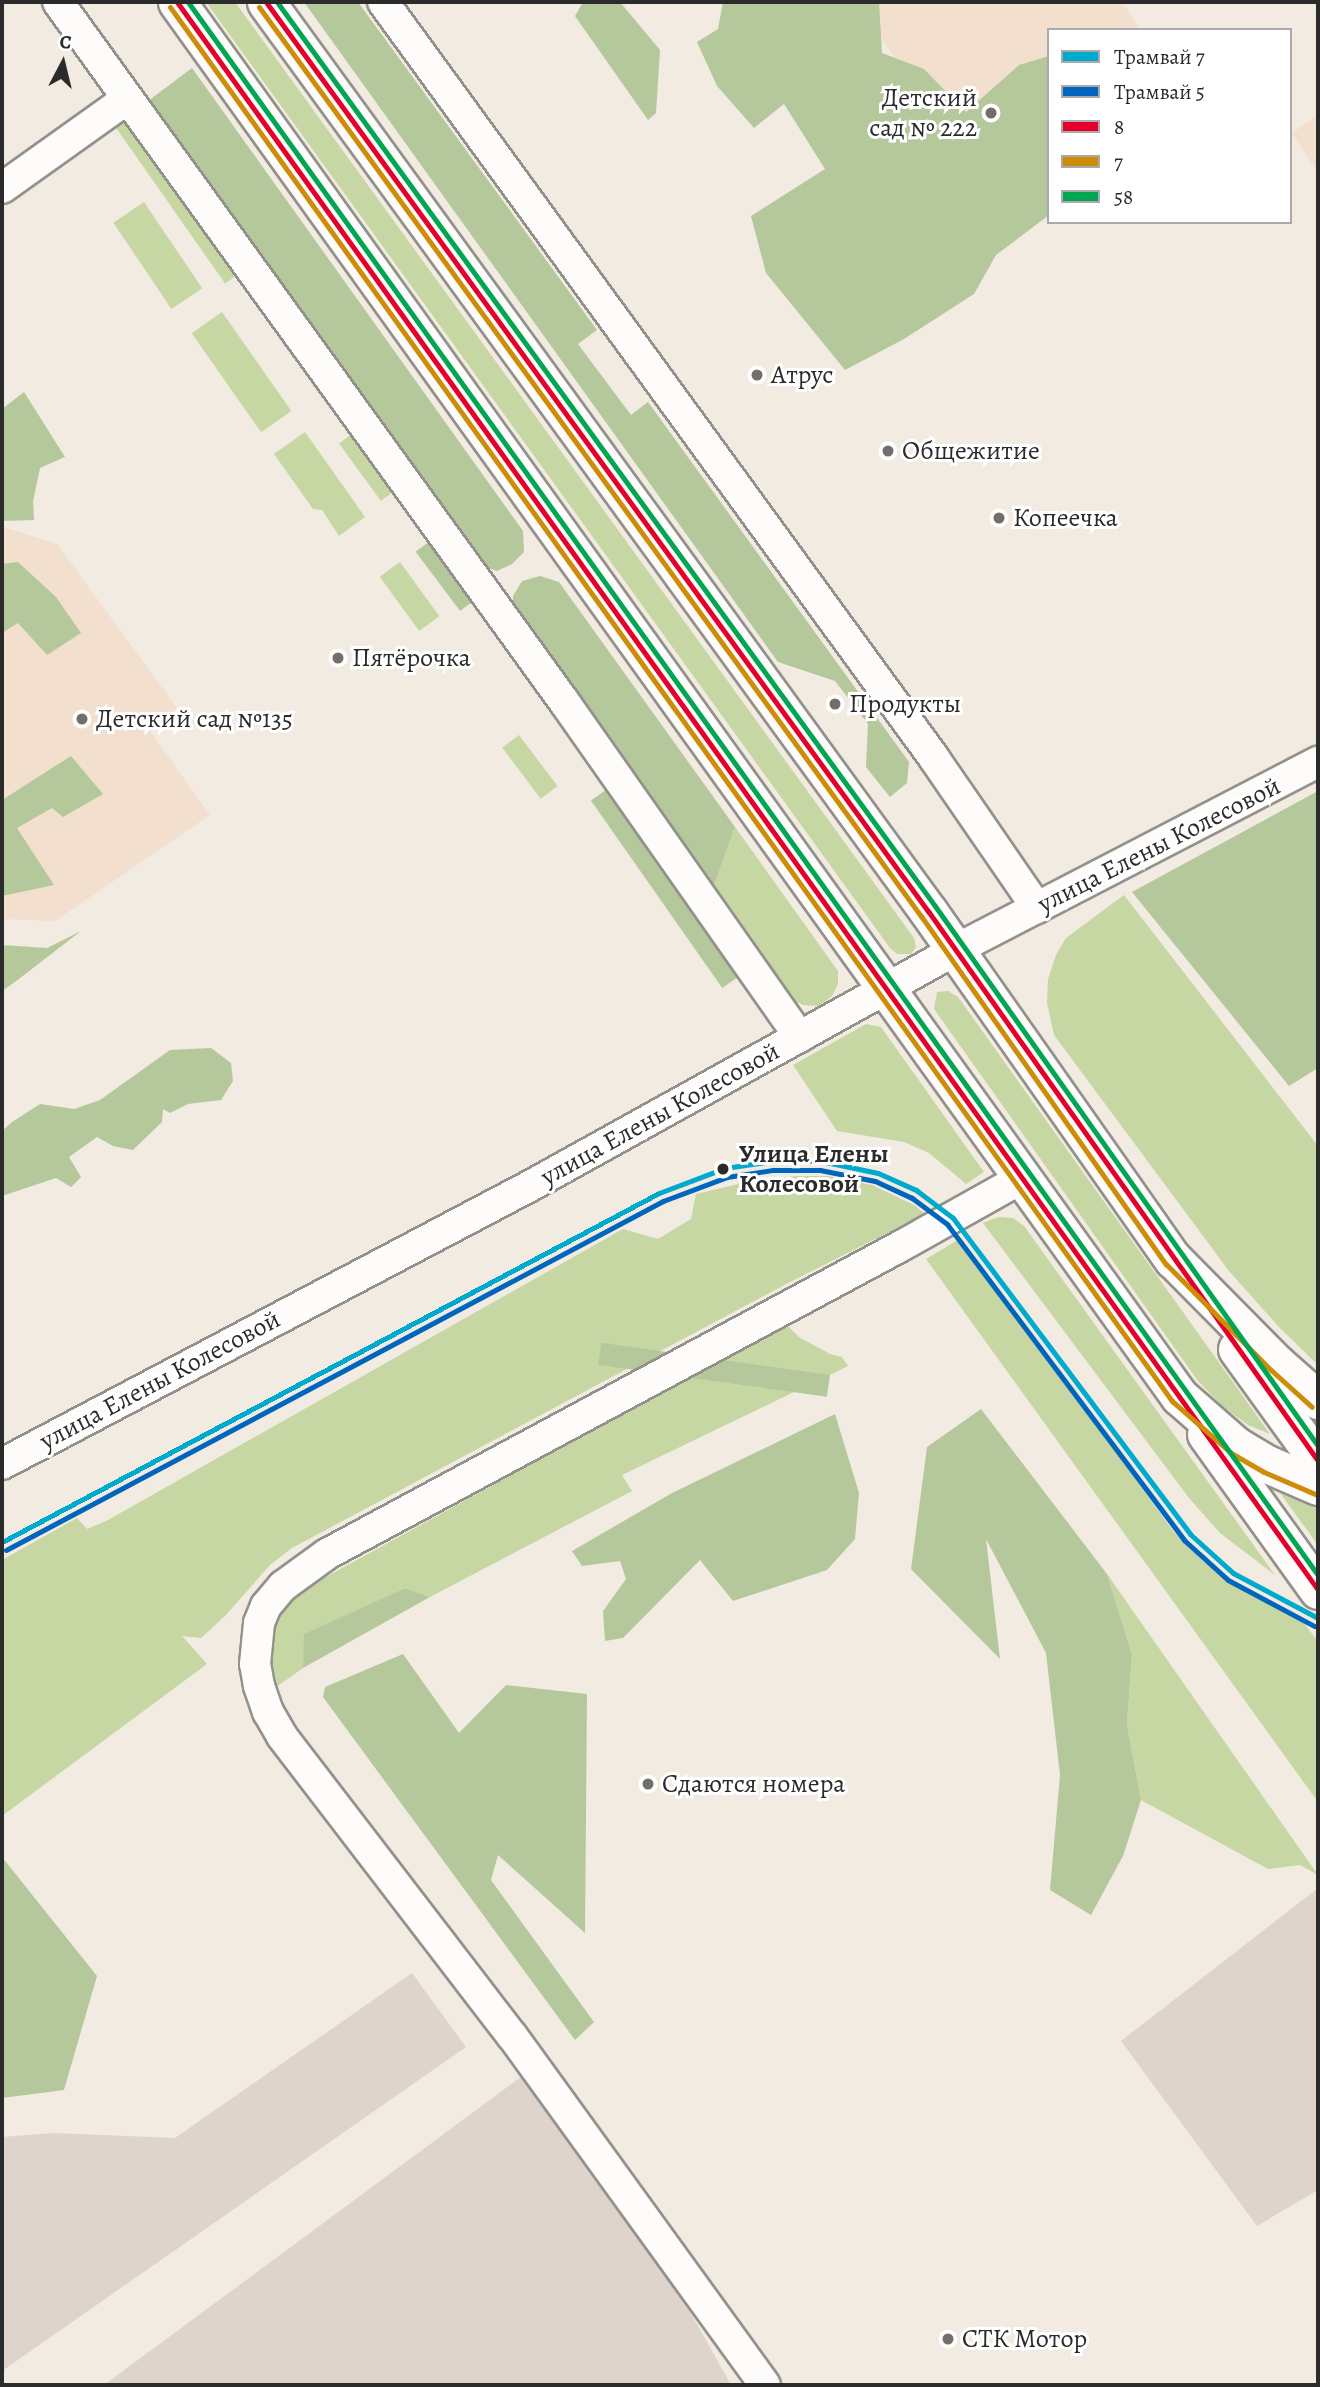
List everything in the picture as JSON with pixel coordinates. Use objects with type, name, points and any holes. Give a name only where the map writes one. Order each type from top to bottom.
[{"type":"main road","points":[[177,2],[1318,1590]]},
{"type":"main road","points":[[266,2],[955,950],[1318,1461]]},
{"type":"main road","points":[[1173,1259],[1277,1364],[1318,1400]]},
{"type":"main road","points":[[1178,1396],[1235,1445],[1267,1464],[1318,1486]]},
{"type":"street","points":[[58,2],[565,703],[800,1037]]},
{"type":"street","points":[[383,2],[809,591],[934,758],[1037,908]]},
{"type":"street","points":[[2,188],[127,99]]},
{"type":"street","name":"улица Елены Колесовой","points":[[2,1464],[530,1186],[955,950],[1318,762]]},
{"type":"street","points":[[765,2385],[520,2048],[282,1736],[268,1712],[259,1686],[255,1664],[259,1623],[266,1606],[282,1586],[327,1554],[1022,1178]]},
{"type":"shaded area","name":"Детский сад № 222","points":[[856,2],[1122,2],[1140,28],[1047,28],[1047,196],[1009,222]]},
{"type":"shaded area","points":[[1318,115],[1318,173],[1292,133]]},
{"type":"shaded area","name":"Детский сад №135","points":[[4,527],[57,544],[177,708],[149,730],[210,815],[55,921],[2,919]]},
{"type":"shaded area","points":[[1318,1888],[1318,2190],[1257,2226],[1121,2041]]},
{"type":"shaded area","points":[[412,1973],[466,2047],[2,2371],[2,2137],[54,2133],[175,2138]]},
{"type":"shaded area","points":[[521,2077],[688,2308],[731,2385],[104,2385]]},
{"type":"green space","points":[[206,2],[235,2],[914,938],[916,947],[911,954],[897,954],[890,948]]},
{"type":"green space","points":[[304,2],[358,2],[597,330],[578,344],[631,415],[648,402],[909,762],[907,783],[890,797],[866,767],[868,724],[835,681],[778,662]]},
{"type":"green space","points":[[583,2],[620,2],[660,50],[656,113],[648,120],[575,16]]},
{"type":"green space","points":[[723,2],[879,2],[882,53],[924,69],[966,112],[1019,65],[1047,57],[1047,217],[996,255],[974,294],[904,339],[845,370],[766,273],[751,216],[825,169],[784,104],[754,128],[717,86],[697,42],[718,29]]},
{"type":"green space","points":[[192,68],[523,531],[524,552],[512,564],[497,571],[478,564],[148,101]]},
{"type":"green space","points":[[127,119],[237,275],[225,283],[116,127]]},
{"type":"green space","points":[[144,202],[202,288],[171,309],[113,223]]},
{"type":"green space","points":[[222,312],[291,411],[261,432],[192,333]]},
{"type":"green space","points":[[24,392],[65,457],[40,468],[33,501],[34,520],[2,521],[2,409]]},
{"type":"green space","points":[[305,432],[365,517],[339,536],[322,510],[313,509],[274,454]]},
{"type":"green space","points":[[352,434],[394,491],[381,501],[339,443]]},
{"type":"green space","points":[[430,541],[475,600],[460,611],[416,552]]},
{"type":"green space","points":[[18,562],[56,597],[81,633],[47,655],[18,623],[2,633],[2,564]]},
{"type":"green space","points":[[400,562],[439,616],[419,631],[380,577]]},
{"type":"green space","points":[[540,576],[559,582],[735,827],[712,891],[513,614],[513,596],[522,581]]},
{"type":"green space","points":[[519,735],[558,786],[541,799],[502,748]]},
{"type":"green space","points":[[71,756],[103,794],[63,817],[52,808],[17,828],[54,885],[2,896],[2,800]]},
{"type":"green space","points":[[613,785],[744,973],[722,988],[591,800]]},
{"type":"green space","points":[[1318,791],[1318,1068],[1289,1086],[1132,892]]},
{"type":"green space","points":[[735,827],[838,971],[838,984],[832,996],[819,1006],[803,1005],[787,997],[712,891]]},
{"type":"green space","points":[[1124,895],[1318,1146],[1318,1365],[1278,1326],[1229,1271],[1054,1035],[1047,1003],[1048,979],[1056,955],[1066,938]]},
{"type":"green space","points":[[81,931],[2,991],[2,945],[47,948]]},
{"type":"green space","points":[[948,991],[958,997],[1270,1434],[1248,1425],[1222,1406],[1198,1381],[934,1009],[937,992]]},
{"type":"green space","points":[[866,1024],[881,1027],[984,1172],[966,1184],[929,1153],[904,1142],[837,1131],[793,1065]]},
{"type":"green space","points":[[211,1048],[231,1063],[233,1081],[221,1100],[188,1104],[170,1113],[163,1109],[162,1122],[133,1150],[113,1146],[97,1137],[69,1157],[81,1177],[71,1187],[56,1178],[2,1196],[2,1131],[12,1122],[40,1104],[74,1109],[100,1100],[170,1050]]},
{"type":"green space","points":[[828,1176],[872,1185],[914,1205],[925,1214],[788,1283],[292,1548],[270,1565],[226,1615],[201,1638],[182,1636],[207,1664],[2,1816],[2,1560],[77,1518],[87,1529],[108,1520],[623,1229],[658,1239],[691,1219],[696,1194],[751,1181]]},
{"type":"green space","points":[[998,1217],[1013,1218],[1024,1226],[1275,1575],[1220,1533],[1189,1498],[983,1223]]},
{"type":"green space","points":[[961,1238],[1173,1531],[1204,1562],[1273,1606],[1302,1620],[1318,1642],[1318,1802],[926,1259]]},
{"type":"green space","points":[[786,1324],[799,1337],[830,1354],[842,1357],[848,1366],[622,1475],[632,1491],[430,1597],[405,1588],[305,1634],[303,1668],[272,1690],[266,1678],[269,1640],[280,1610],[315,1583]]},
{"type":"green space","points":[[601,1343],[830,1375],[827,1397],[598,1365]]},
{"type":"green space","points":[[981,1409],[1107,1574],[1132,1654],[1127,1725],[1141,1800],[1123,1856],[1091,1915],[1050,1890],[1060,1775],[1046,1653],[986,1539],[1000,1659],[911,1569],[927,1447]]},
{"type":"green space","points":[[835,1414],[859,1493],[855,1539],[827,1570],[733,1601],[700,1560],[623,1638],[605,1641],[603,1611],[626,1579],[620,1561],[582,1566],[572,1551],[672,1493]]},
{"type":"green space","points":[[1280,1493],[1318,1508],[1318,1545]]},
{"type":"green space","points":[[1107,1574],[1318,1875],[1300,1865],[1268,1869],[1141,1800],[1127,1725],[1132,1654]]},
{"type":"green space","points":[[405,1588],[430,1597],[303,1668],[304,1634]]},
{"type":"green space","points":[[403,1654],[459,1733],[506,1685],[587,1694],[585,1933],[498,1855],[491,1880],[594,2022],[575,2040],[323,1697],[325,1687]]},
{"type":"green space","points":[[2,1857],[97,1976],[64,2090],[2,2098]]},
{"type":"tram line","name":"7","points":[[2,1542],[659,1193],[725,1168],[772,1161],[821,1161],[878,1173],[916,1190],[953,1218],[1190,1534],[1233,1573],[1318,1618]]},
{"type":"tram line","name":"5","points":[[6,1550],[663,1201],[727,1177],[773,1170],[820,1170],[875,1181],[912,1198],[947,1224],[1184,1540],[1228,1580],[1314,1626]]},
{"type":"transit line","name":"8","points":[[177,2],[1318,1590]]},
{"type":"transit line","name":"58","points":[[188,2],[1318,1575]]},
{"type":"transit line","name":"8","points":[[266,2],[928,911],[1318,1461]]},
{"type":"transit line","name":"58","points":[[277,2],[935,906],[1318,1446]]},
{"type":"transit line","name":"7","points":[[170,7],[1172,1401],[1231,1453],[1264,1472],[1315,1494]]},
{"type":"transit line","name":"7","points":[[259,7],[921,916],[1166,1264],[1271,1370],[1312,1407]]},
{"type":"place","name":"Детский сад № 222","points":[[991,113]]},
{"type":"place","name":"Атрус","points":[[757,375]]},
{"type":"place","name":"Общежитие","points":[[888,451]]},
{"type":"place","name":"Копеечка","points":[[999,518]]},
{"type":"place","name":"Пятёрочка","points":[[338,658]]},
{"type":"place","name":"Продукты","points":[[835,704]]},
{"type":"place","name":"Детский сад №135","points":[[82,719]]},
{"type":"place","name":"Улица Елены Колесовой","points":[[723,1169]]},
{"type":"place","name":"Сдаются номера","points":[[648,1784]]},
{"type":"place","name":"СТК Мотор","points":[[948,2339]]}]
